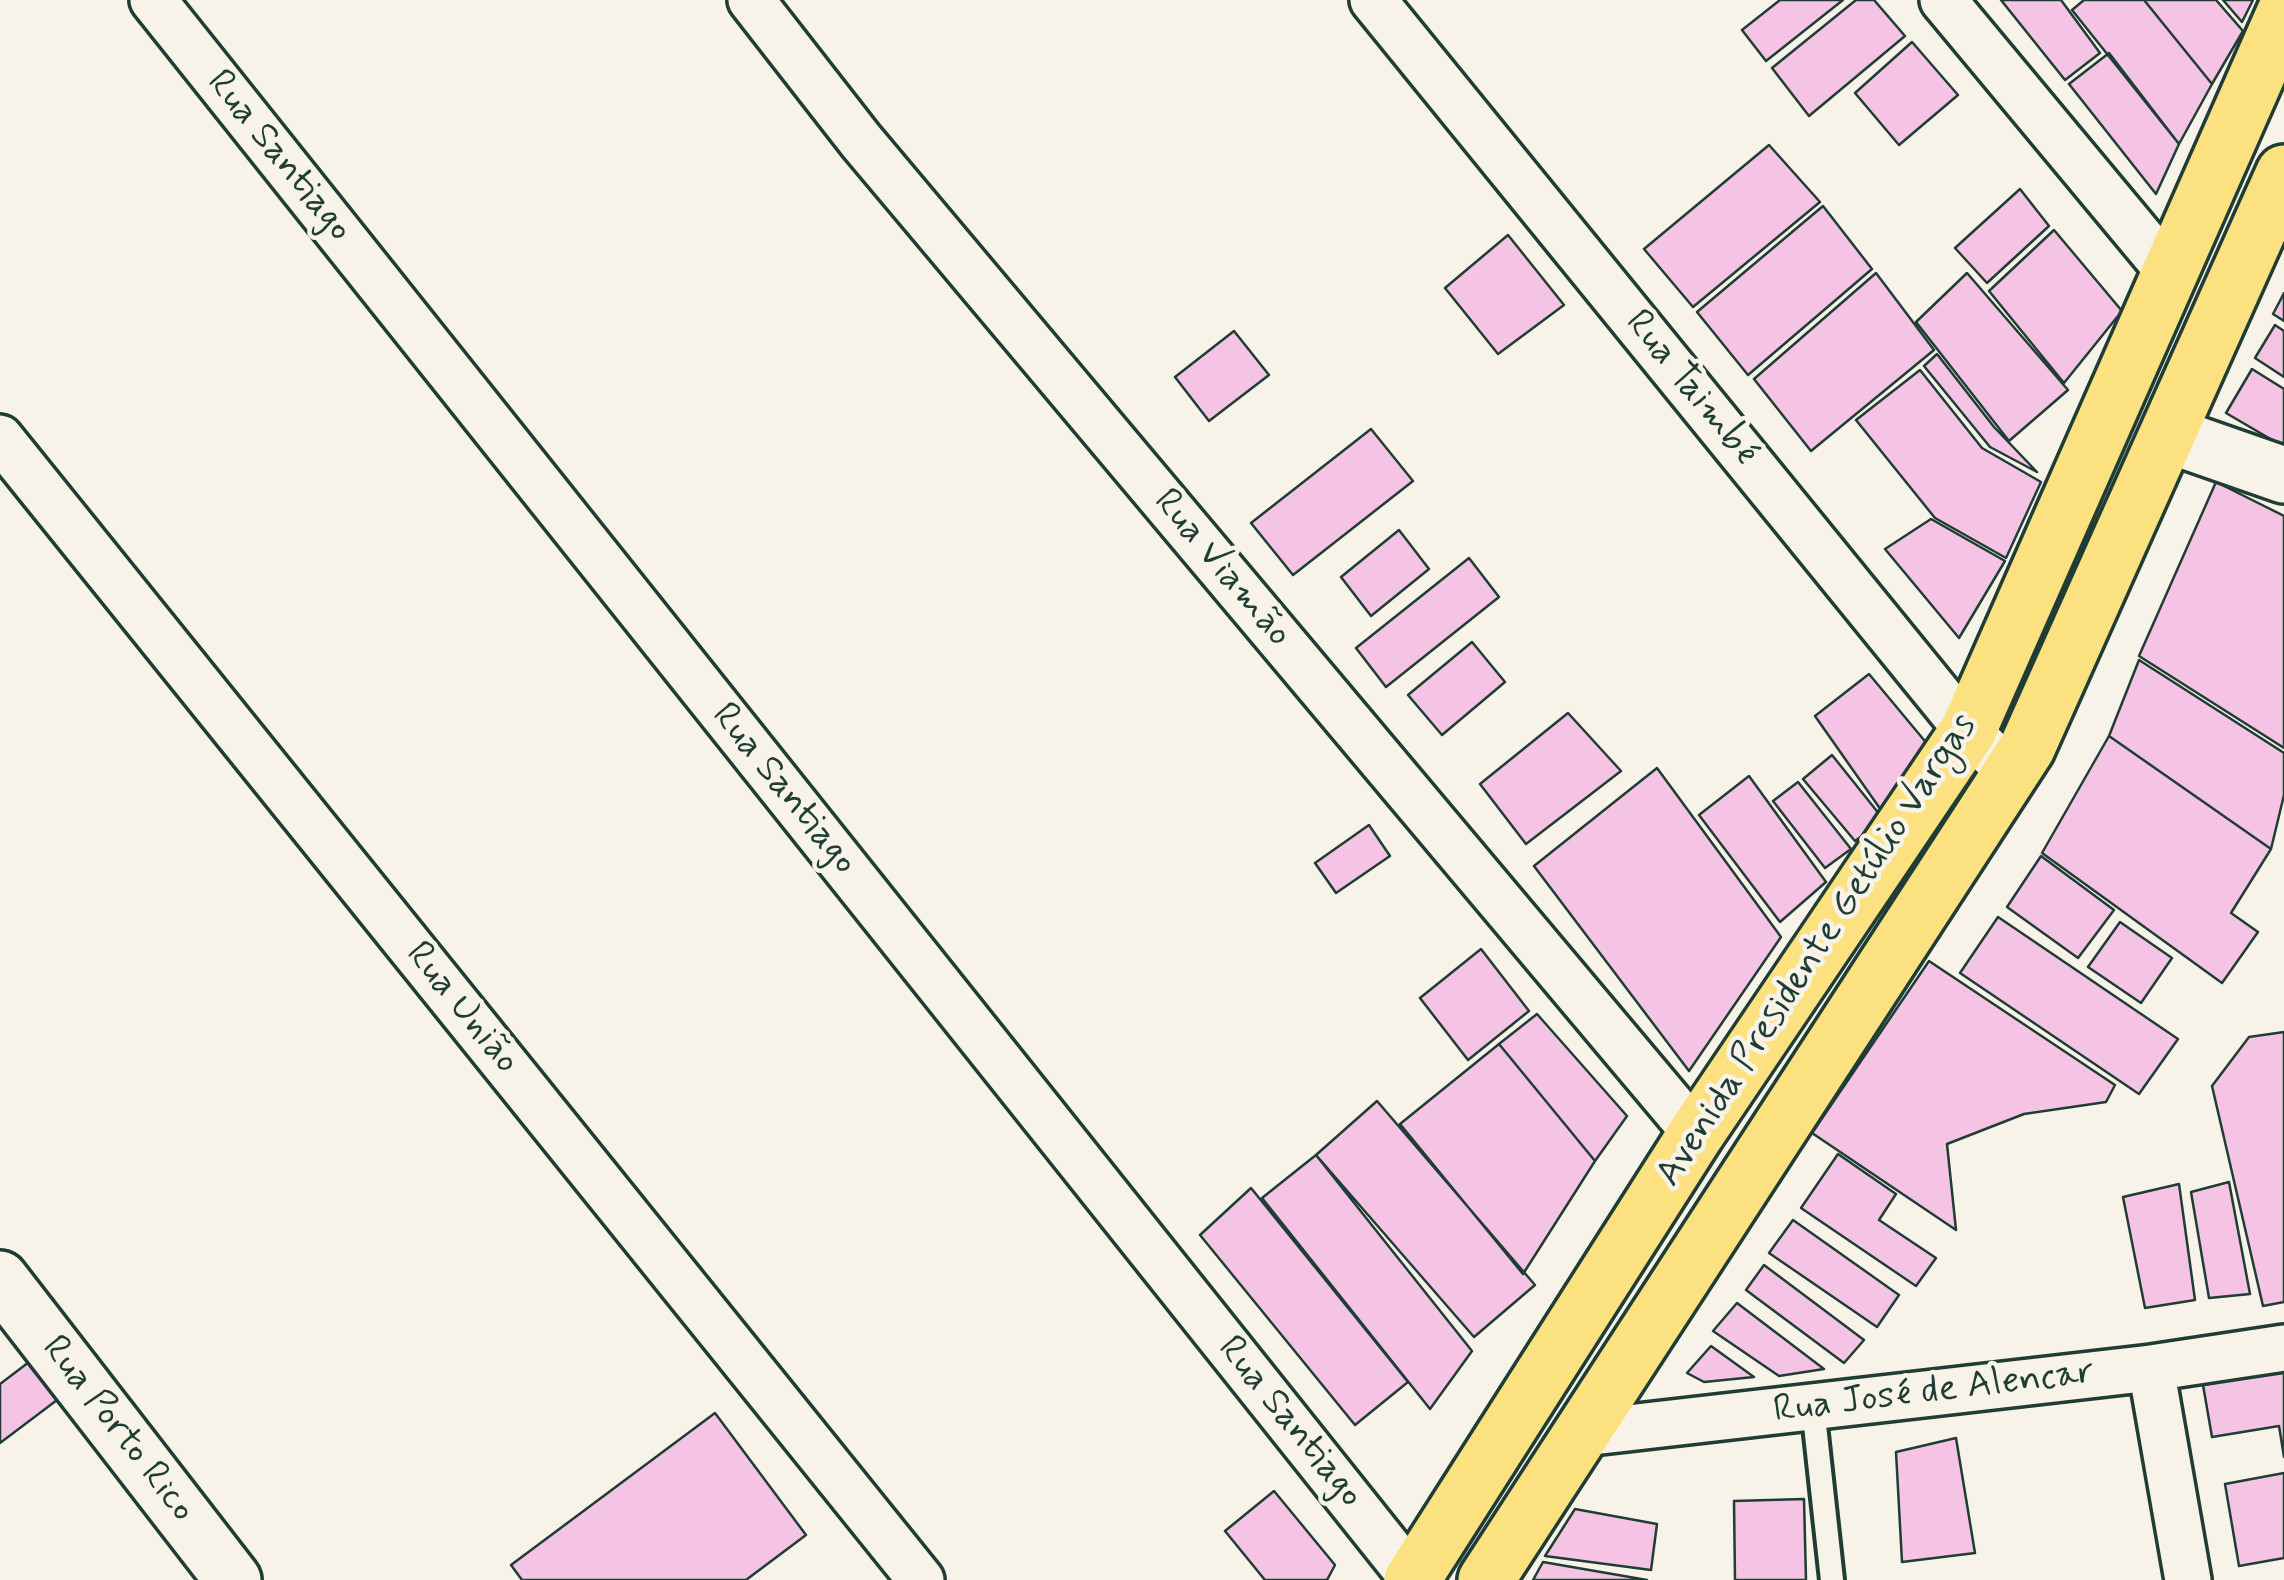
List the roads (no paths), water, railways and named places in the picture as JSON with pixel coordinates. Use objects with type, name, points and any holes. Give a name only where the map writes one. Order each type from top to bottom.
[{"type":"main road","name":"Avenida Presidente Getúlio Vargas","points":[[1413,1580],[1696,1134],[1968,730],[2284,14]]},
{"type":"main road","name":"Avenida Presidente Getúlio Vargas","points":[[1486,1580],[2027,748],[2284,173]]},
{"type":"street","name":"Rua Santiago","points":[[153,0],[1413,1580]]},
{"type":"street","name":"Rua Viamão","points":[[751,0],[861,141],[1696,1134]]},
{"type":"street","name":"Rua Taimbé","points":[[1373,0],[1968,730],[2011,773]]},
{"type":"street","points":[[1943,0],[2172,275]]},
{"type":"street","points":[[2169,434],[2284,475]]},
{"type":"street","name":"Rua União","points":[[0,438],[922,1580]]},
{"type":"street","name":"Rua Porto Rico","points":[[0,1279],[233,1580]]},
{"type":"street","name":"Rua José de Alencar","points":[[1584,1433],[2150,1368],[2284,1348]]},
{"type":"street","points":[[2150,1368],[2188,1580]]},
{"type":"lane","points":[[1813,1407],[1832,1580]]}]
